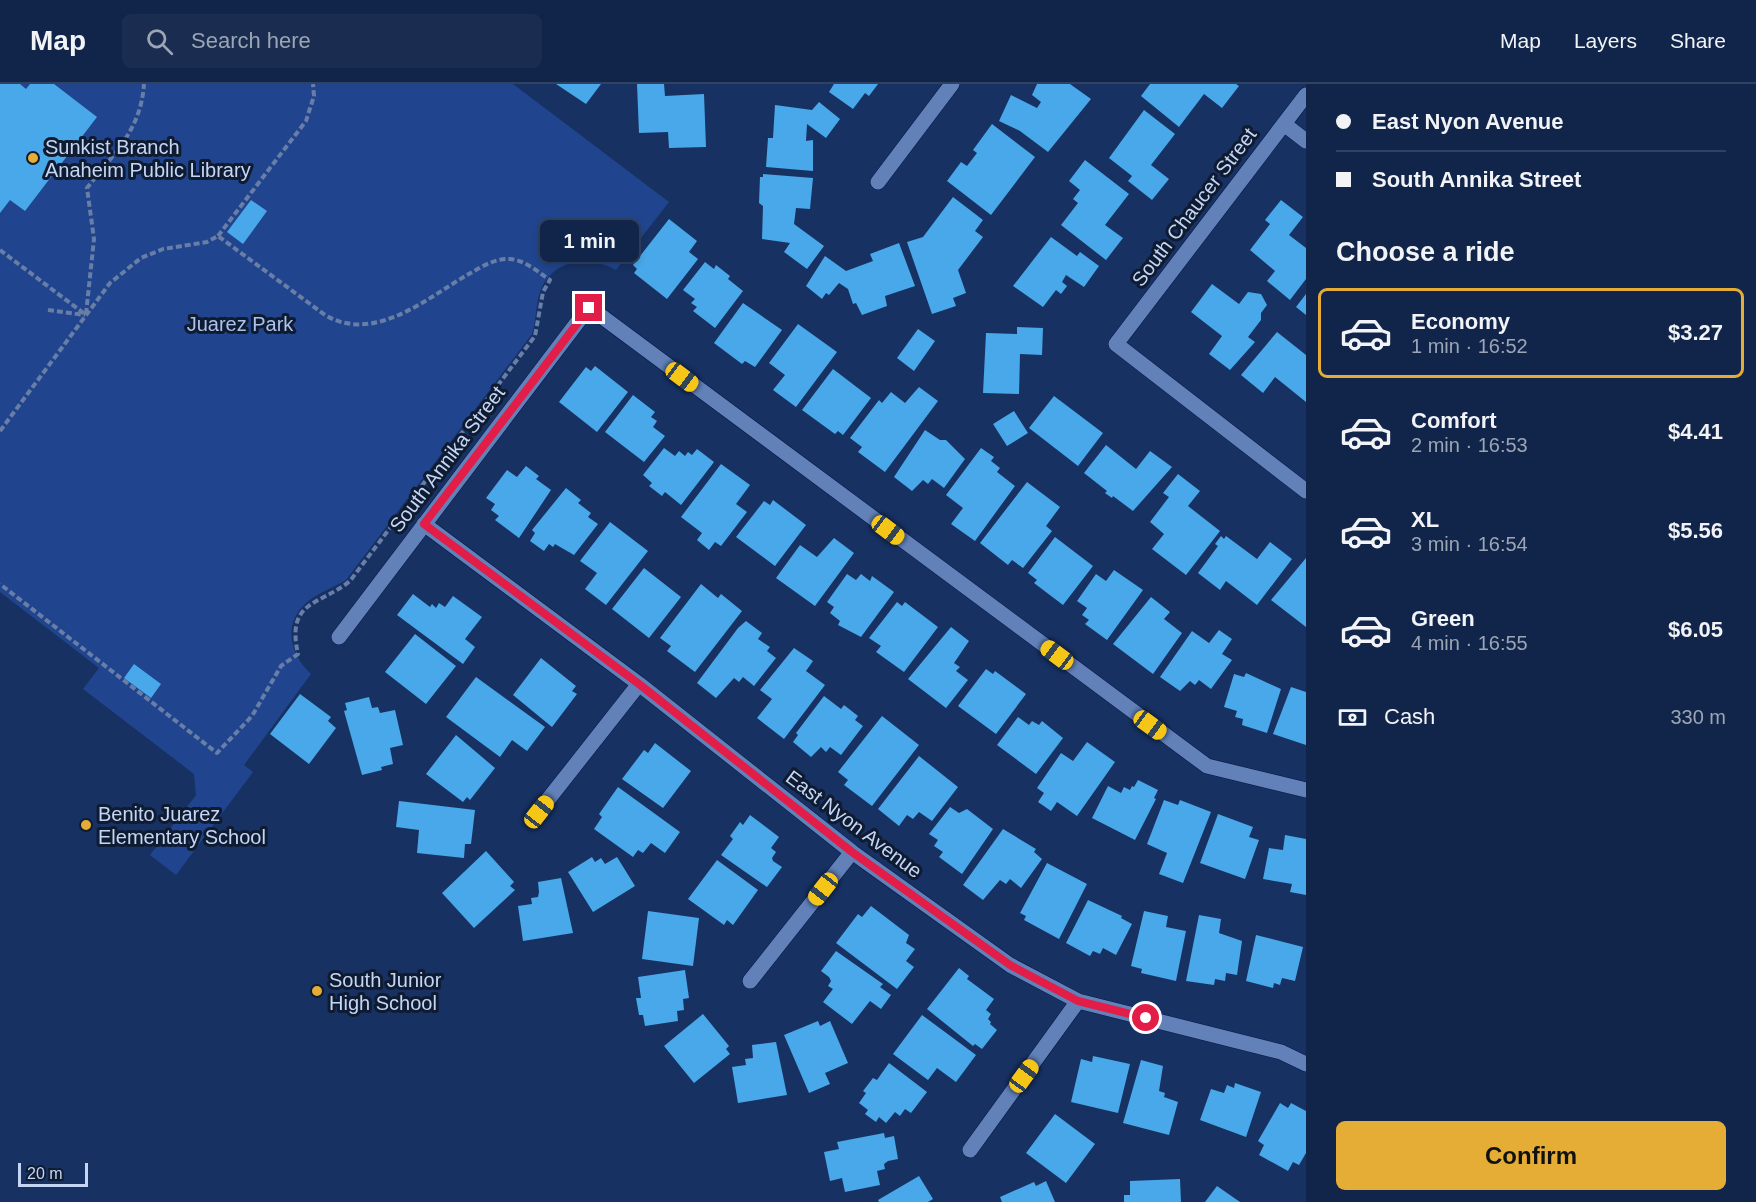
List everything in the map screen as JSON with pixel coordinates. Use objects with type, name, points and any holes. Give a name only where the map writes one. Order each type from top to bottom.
[{"type":"street","points":[[878,182],[952,84]]},
{"type":"street","name":"South Chaucer Street","points":[[1306,94],[1116,344],[1306,491]]},
{"type":"street","points":[[1284,124],[1306,141]]},
{"type":"street","name":"South Annika Street","points":[[339,637],[589,308],[1207,766],[1306,790]]},
{"type":"street","name":"East Nyon Avenue","points":[[424,524],[639,684],[852,852],[1010,965],[1078,1001],[1281,1052],[1306,1064]]},
{"type":"street","points":[[539,812],[639,684]]},
{"type":"street","points":[[750,981],[852,852]]},
{"type":"street","points":[[970,1150],[1078,1001]]},
{"type":"path","points":[[86,315],[94,240],[87,188],[135,126],[143,105],[144,84]]},
{"type":"path","points":[[0,431],[110,283],[141,258],[163,249],[207,242],[218,237],[306,121],[314,96],[313,84]]},
{"type":"path","points":[[0,585],[217,753],[252,716],[281,666],[298,654],[295,639],[296,625],[302,612],[311,602],[340,589],[350,581],[535,336],[543,292],[550,280],[525,263],[508,259],[487,264],[399,314],[374,324],[354,325],[338,322],[325,315],[218,237]]},
{"type":"path","points":[[0,250],[86,315]]},
{"type":"path","points":[[48,310],[86,315]]},
{"type":"green space","name":"Juarez Park","points":[[0,84],[513,84],[669,202],[616,270],[596,263],[575,262],[556,270],[548,277],[540,292],[532,334],[346,580],[314,597],[298,613],[293,622],[292,640],[298,658],[311,674],[244,765],[253,772],[176,875],[150,855],[196,795],[194,774],[83,689],[99,668],[0,592]]},
{"type":"building","name":"Sunkist Branch Anaheim Public Library","points":[[0,84],[20,84],[26,89],[30,84],[54,84],[97,117],[25,211],[10,200],[0,213]]},
{"type":"building","points":[[556,84],[601,84],[586,104]]},
{"type":"building","points":[[637,84],[664,84],[665,96],[704,94],[706,147],[669,148],[668,132],[639,133]]},
{"type":"building","points":[[834,84],[878,84],[869,96],[865,93],[853,109],[829,92]]},
{"type":"building","points":[[1037,84],[1070,84],[1091,99],[1048,152],[1020,131],[999,121],[1011,95],[1037,108],[1041,102],[1032,95]]},
{"type":"building","points":[[1150,84],[1236,84],[1239,86],[1222,108],[1204,94],[1179,127],[1141,96]]},
{"type":"building","points":[[819,102],[840,119],[826,138],[807,124],[806,141],[813,140],[813,171],[766,167],[768,138],[773,138],[775,105],[812,110]]},
{"type":"building","points":[[1144,110],[1175,134],[1151,165],[1169,179],[1152,200],[1128,181],[1132,176],[1109,158]]},
{"type":"building","points":[[992,124],[1035,157],[991,215],[947,181],[961,162],[967,166],[977,153],[973,150]]},
{"type":"building","points":[[1085,160],[1129,194],[1105,225],[1123,238],[1106,260],[1061,225],[1078,203],[1073,199],[1080,190],[1069,181]]},
{"type":"building","points":[[763,174],[813,178],[810,209],[796,208],[794,224],[824,246],[807,269],[784,252],[790,243],[762,239],[763,206],[759,203],[760,177],[763,177]]},
{"type":"building","points":[[953,197],[983,220],[975,231],[983,237],[958,270],[966,293],[953,298],[956,306],[932,314],[907,242],[923,237]]},
{"type":"building","points":[[251,200],[267,211],[243,244],[227,232]]},
{"type":"building","points":[[1281,200],[1303,217],[1289,235],[1306,248],[1306,279],[1290,300],[1267,281],[1275,271],[1250,250],[1270,224],[1265,220]]},
{"type":"building","points":[[669,219],[697,241],[689,252],[698,259],[667,299],[634,273],[637,269],[633,265]]},
{"type":"building","points":[[1051,237],[1077,256],[1080,252],[1099,266],[1084,287],[1066,275],[1062,282],[1067,286],[1061,294],[1056,290],[1043,307],[1013,286]]},
{"type":"building","points":[[899,243],[915,286],[885,296],[887,306],[862,315],[856,303],[853,304],[848,289],[839,283],[829,295],[826,293],[822,299],[806,286],[825,256],[846,271],[873,261],[870,254]]},
{"type":"building","points":[[705,262],[714,269],[716,265],[743,291],[715,328],[693,311],[697,307],[691,303],[695,299],[683,290]]},
{"type":"building","points":[[1212,284],[1239,304],[1248,292],[1261,294],[1267,305],[1261,313],[1261,320],[1248,337],[1255,342],[1230,370],[1209,354],[1222,336],[1191,312]]},
{"type":"building","points":[[1306,294],[1306,315],[1296,307]]},
{"type":"building","points":[[743,303],[782,330],[755,367],[745,361],[742,364],[714,343]]},
{"type":"building","points":[[798,324],[837,352],[796,407],[773,390],[785,375],[769,363]]},
{"type":"building","points":[[1017,327],[1043,328],[1042,355],[1020,354],[1019,394],[983,393],[986,333],[1017,334]]},
{"type":"building","points":[[918,329],[935,341],[914,371],[897,358]]},
{"type":"building","points":[[1277,332],[1306,355],[1306,402],[1275,377],[1263,393],[1241,375]]},
{"type":"building","points":[[595,366],[628,392],[597,432],[559,402],[586,367],[591,371]]},
{"type":"building","points":[[833,369],[871,398],[843,435],[838,431],[835,434],[802,410]]},
{"type":"building","points":[[919,387],[938,401],[885,472],[858,452],[862,447],[850,438],[879,400],[882,403],[891,392],[905,403]]},
{"type":"building","points":[[633,395],[655,412],[651,417],[657,421],[653,427],[665,436],[644,462],[605,432]]},
{"type":"building","points":[[1054,396],[1103,433],[1078,466],[1029,428]]},
{"type":"building","points":[[1014,411],[1028,433],[1007,446],[993,424]]},
{"type":"building","points":[[925,430],[940,440],[946,440],[965,459],[944,488],[932,479],[928,484],[923,480],[912,491],[894,477]]},
{"type":"building","points":[[1106,445],[1136,469],[1150,451],[1172,467],[1133,511],[1113,496],[1112,498],[1105,493],[1107,491],[1084,473]]},
{"type":"building","points":[[664,448],[675,456],[679,451],[685,456],[688,452],[692,455],[697,449],[714,462],[681,505],[665,492],[662,496],[649,486],[652,483],[643,475]]},
{"type":"building","points":[[981,448],[994,457],[991,461],[1000,468],[997,472],[1015,486],[975,541],[951,524],[963,508],[946,495]]},
{"type":"building","points":[[721,464],[750,485],[736,504],[747,512],[721,546],[715,542],[709,550],[697,540],[702,533],[681,517]]},
{"type":"building","points":[[526,466],[539,476],[536,479],[551,490],[519,538],[495,520],[499,516],[491,510],[495,504],[486,498],[507,470],[517,477]]},
{"type":"building","points":[[1178,474],[1200,491],[1188,506],[1220,531],[1186,575],[1152,549],[1164,534],[1150,522],[1169,497],[1163,493]]},
{"type":"building","points":[[1027,482],[1060,507],[1046,526],[1052,531],[1023,568],[1012,560],[1008,565],[980,543]]},
{"type":"building","points":[[566,488],[581,500],[578,503],[591,513],[588,517],[598,524],[574,555],[555,544],[553,547],[549,544],[544,551],[530,541],[535,533],[532,530]]},
{"type":"building","points":[[773,500],[806,525],[775,566],[736,537],[764,501],[770,505]]},
{"type":"building","points":[[610,522],[648,551],[606,605],[585,589],[597,573],[580,561]]},
{"type":"building","points":[[1221,536],[1224,539],[1226,536],[1257,559],[1270,542],[1292,559],[1257,605],[1226,581],[1220,590],[1198,573],[1218,546],[1215,544]]},
{"type":"building","points":[[1055,537],[1093,566],[1063,605],[1034,583],[1037,580],[1028,573]]},
{"type":"building","points":[[834,538],[854,553],[815,606],[776,578],[800,545],[817,557]]},
{"type":"building","points":[[1306,558],[1306,627],[1271,600]]},
{"type":"building","points":[[644,568],[681,597],[649,638],[612,609]]},
{"type":"building","points":[[1114,570],[1143,590],[1107,640],[1085,624],[1089,620],[1082,615],[1087,608],[1077,601],[1096,574],[1106,581]]},
{"type":"building","points":[[847,574],[856,580],[861,574],[870,581],[872,576],[894,592],[861,637],[838,625],[840,621],[830,613],[834,607],[827,602]]},
{"type":"building","points":[[701,584],[718,598],[721,594],[742,611],[695,672],[667,651],[671,646],[660,638]]},
{"type":"building","points":[[413,594],[430,607],[432,604],[436,608],[439,603],[445,607],[453,596],[482,617],[465,639],[475,647],[463,664],[397,615]]},
{"type":"building","points":[[1151,597],[1170,612],[1164,619],[1182,633],[1153,674],[1113,644]]},
{"type":"building","points":[[897,602],[902,606],[905,602],[938,627],[904,672],[876,652],[881,646],[869,638]]},
{"type":"building","points":[[746,621],[762,633],[758,639],[770,647],[767,651],[776,658],[754,686],[743,677],[739,682],[734,678],[716,698],[697,683],[738,628]]},
{"type":"building","points":[[951,627],[969,641],[954,663],[960,667],[956,671],[968,680],[946,708],[908,679]]},
{"type":"building","points":[[1219,630],[1232,639],[1222,654],[1232,660],[1211,689],[1199,680],[1195,685],[1190,681],[1180,691],[1160,677],[1192,631],[1209,643]]},
{"type":"building","points":[[415,634],[456,666],[426,704],[385,672]]},
{"type":"building","points":[[794,648],[813,661],[806,671],[825,685],[784,739],[757,718],[772,699],[760,690]]},
{"type":"building","points":[[541,658],[576,686],[572,691],[577,694],[552,727],[513,695]]},
{"type":"building","points":[[134,664],[161,684],[151,698],[124,678]]},
{"type":"building","points":[[986,669],[993,674],[995,671],[1026,694],[996,734],[958,706]]},
{"type":"building","points":[[1246,673],[1281,689],[1267,733],[1242,725],[1243,719],[1235,717],[1237,711],[1224,707],[1234,674],[1244,677]]},
{"type":"building","points":[[476,677],[545,727],[527,751],[512,740],[500,757],[446,717]]},
{"type":"building","points":[[1291,687],[1306,692],[1306,745],[1273,734]]},
{"type":"building","points":[[300,694],[331,717],[328,721],[336,728],[309,764],[270,734]]},
{"type":"building","points":[[824,696],[841,709],[844,705],[858,716],[855,720],[863,726],[841,755],[830,747],[826,752],[821,747],[811,757],[793,742],[798,735],[796,733]]},
{"type":"building","points":[[369,697],[372,708],[378,707],[380,713],[395,710],[403,745],[390,748],[393,764],[381,767],[382,770],[362,775],[344,711],[347,710],[345,703]]},
{"type":"building","points":[[882,716],[919,745],[872,806],[844,785],[848,780],[838,772]]},
{"type":"building","points":[[1018,717],[1029,725],[1032,721],[1039,725],[1042,721],[1063,738],[1036,774],[997,745]]},
{"type":"building","points":[[456,735],[495,768],[470,800],[467,797],[463,802],[426,774]]},
{"type":"building","points":[[1087,742],[1115,762],[1077,816],[1057,802],[1051,811],[1038,802],[1044,793],[1037,788],[1061,753],[1073,761]]},
{"type":"building","points":[[655,743],[691,771],[663,808],[622,779],[644,750],[648,753]]},
{"type":"building","points":[[919,756],[958,787],[932,821],[919,812],[913,819],[907,815],[899,826],[878,809]]},
{"type":"building","points":[[1138,780],[1158,790],[1154,798],[1156,799],[1135,840],[1092,818],[1108,786],[1121,793],[1124,787],[1130,790],[1132,786],[1134,787]]},
{"type":"building","points":[[618,787],[680,832],[665,853],[651,843],[643,853],[638,850],[633,857],[594,829],[602,817],[599,814]]},
{"type":"building","points":[[1164,800],[1178,805],[1180,800],[1211,812],[1183,883],[1159,874],[1167,853],[1147,844]]},
{"type":"building","points":[[399,801],[475,810],[471,844],[465,844],[464,858],[417,853],[419,830],[396,827]]},
{"type":"building","points":[[950,807],[959,813],[967,809],[993,829],[962,874],[939,857],[943,852],[934,846],[938,840],[929,834]]},
{"type":"building","points":[[1218,814],[1253,827],[1249,837],[1259,840],[1245,879],[1200,863]]},
{"type":"building","points":[[750,815],[779,837],[771,848],[776,852],[772,858],[782,867],[767,887],[721,855],[733,839],[730,836],[740,822],[743,825]]},
{"type":"building","points":[[1003,829],[1036,849],[1034,852],[1042,859],[1021,888],[1010,879],[1006,884],[1000,880],[983,900],[963,885]]},
{"type":"building","points":[[1285,835],[1306,839],[1306,895],[1290,892],[1292,884],[1263,879],[1269,848],[1283,850]]},
{"type":"building","points":[[486,851],[514,882],[510,886],[515,890],[474,928],[442,893]]},
{"type":"building","points":[[592,857],[595,862],[601,858],[605,864],[617,857],[635,886],[593,912],[568,872]]},
{"type":"building","points":[[717,860],[758,890],[733,925],[727,920],[724,925],[688,899]]},
{"type":"building","points":[[1047,863],[1087,884],[1059,939],[1024,920],[1026,916],[1020,913]]},
{"type":"building","points":[[561,878],[573,933],[523,941],[518,906],[532,904],[531,898],[538,897],[538,882]]},
{"type":"building","points":[[1088,900],[1122,916],[1121,918],[1132,924],[1116,955],[1103,948],[1100,954],[1093,951],[1090,956],[1066,943]]},
{"type":"building","points":[[871,906],[909,935],[906,943],[915,949],[906,961],[914,967],[897,989],[836,943],[858,914],[862,917]]},
{"type":"building","points":[[648,911],[699,918],[693,966],[642,959]]},
{"type":"building","points":[[1144,911],[1168,916],[1166,927],[1186,931],[1176,981],[1141,973],[1142,969],[1131,966]]},
{"type":"building","points":[[1199,915],[1221,919],[1219,933],[1242,941],[1237,975],[1226,973],[1225,981],[1215,979],[1214,985],[1186,981]]},
{"type":"building","points":[[1256,935],[1303,947],[1295,981],[1282,978],[1280,985],[1274,983],[1273,988],[1246,981]]},
{"type":"building","points":[[836,951],[883,984],[880,987],[891,995],[881,1009],[870,1001],[852,1024],[823,1002],[833,989],[828,986],[831,981],[829,977],[821,971]]},
{"type":"building","points":[[959,968],[969,976],[967,979],[994,999],[986,1010],[991,1014],[988,1019],[990,1024],[997,1030],[982,1049],[975,1044],[973,1046],[927,1009]]},
{"type":"building","points":[[685,970],[689,998],[683,999],[684,1010],[677,1011],[678,1021],[645,1026],[643,1015],[639,1015],[636,998],[641,998],[638,977]]},
{"type":"building","points":[[703,1014],[729,1046],[726,1049],[730,1054],[694,1083],[664,1046]]},
{"type":"building","points":[[922,1015],[976,1055],[956,1082],[937,1068],[928,1080],[893,1054]]},
{"type":"building","points":[[818,1021],[820,1026],[830,1021],[848,1063],[825,1073],[830,1084],[809,1093],[784,1035]]},
{"type":"building","points":[[776,1042],[787,1095],[738,1103],[732,1067],[746,1065],[745,1059],[753,1058],[752,1045]]},
{"type":"building","points":[[1093,1056],[1130,1064],[1118,1113],[1071,1102],[1081,1059],[1092,1062]]},
{"type":"building","points":[[1141,1060],[1163,1066],[1159,1091],[1165,1093],[1164,1097],[1178,1102],[1169,1135],[1123,1123]]},
{"type":"building","points":[[889,1063],[927,1092],[911,1113],[905,1109],[900,1116],[895,1112],[886,1123],[879,1117],[876,1122],[865,1114],[868,1110],[859,1103],[866,1093],[863,1091],[873,1078],[877,1080]]},
{"type":"building","points":[[1235,1083],[1261,1092],[1246,1137],[1200,1120],[1211,1089],[1224,1093],[1227,1085],[1234,1088]]},
{"type":"building","points":[[1280,1103],[1288,1108],[1291,1103],[1306,1111],[1306,1153],[1299,1165],[1293,1162],[1288,1171],[1259,1155],[1264,1145],[1258,1141]]},
{"type":"building","points":[[1055,1114],[1095,1144],[1066,1183],[1026,1153]]},
{"type":"building","points":[[884,1133],[885,1138],[894,1136],[898,1159],[888,1161],[884,1164],[885,1169],[877,1171],[880,1185],[845,1192],[842,1178],[830,1181],[824,1152],[839,1149],[837,1142]]},
{"type":"building","points":[[919,1176],[933,1199],[928,1202],[879,1202],[878,1200]]},
{"type":"building","points":[[1180,1179],[1181,1202],[1124,1202],[1124,1195],[1130,1195],[1130,1181]]},
{"type":"building","points":[[1046,1181],[1055,1202],[1002,1202],[1000,1197],[1034,1182],[1036,1186]]},
{"type":"building","points":[[1217,1186],[1240,1202],[1205,1202]]},
{"type":"place","name":"Sunkist Branch Anaheim Public Library","points":[[33,158]]},
{"type":"place","name":"Benito Juarez Elementary School","points":[[86,825]]},
{"type":"place","name":"South Junior High School","points":[[317,991]]},
{"type":"route","points":[[589,308],[424,524],[639,684],[852,852],[1010,965],[1078,1001],[1146,1018]]}]
